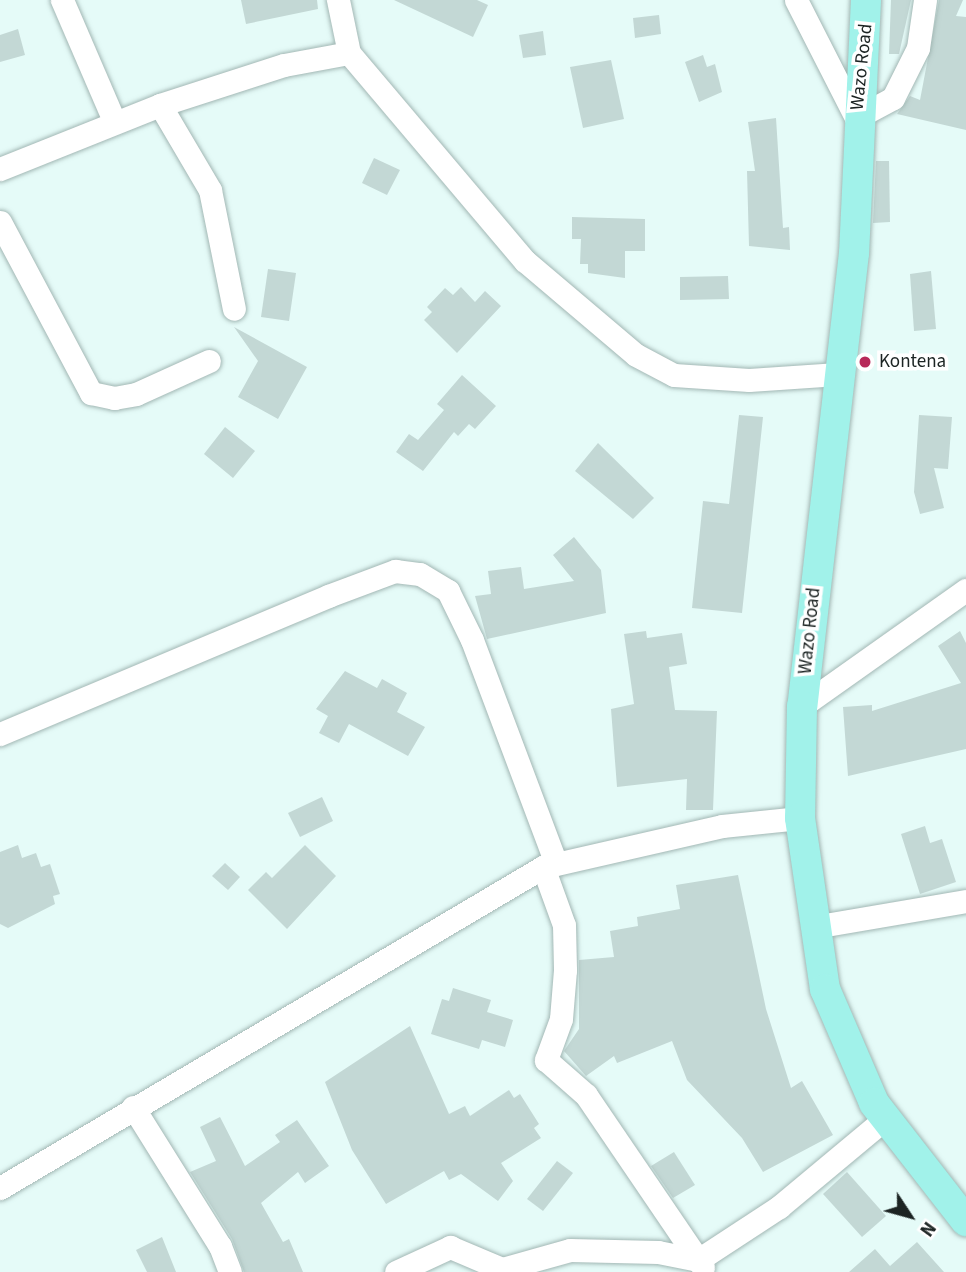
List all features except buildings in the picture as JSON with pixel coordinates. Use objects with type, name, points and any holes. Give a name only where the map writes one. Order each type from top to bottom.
[{"type":"main road","name":"Wazo Road","points":[[866,0],[856,118],[853,253],[802,706],[800,818],[825,989],[886,1118],[966,1221]]},
{"type":"street","points":[[62,0],[114,121]]},
{"type":"street","points":[[338,0],[348,53],[525,261],[636,355],[674,375],[750,380],[838,374]]},
{"type":"street","points":[[796,0],[856,118],[893,98],[918,48],[925,0]]},
{"type":"street","points":[[0,169],[114,121],[160,105],[284,65],[348,53]]},
{"type":"street","points":[[160,105],[210,190],[234,309]]},
{"type":"street","points":[[0,222],[91,393],[114,398],[136,394],[209,361]]},
{"type":"street","points":[[0,734],[328,596],[395,571],[420,574],[448,591],[472,640],[550,865],[564,925],[565,970],[561,1019],[546,1060],[586,1095],[703,1266]]},
{"type":"street","points":[[802,706],[966,590]]},
{"type":"street","points":[[0,1188],[133,1107],[550,865],[722,826],[800,818]]},
{"type":"street","points":[[814,927],[966,901]]},
{"type":"street","points":[[133,1107],[220,1246],[230,1272]]},
{"type":"street","points":[[703,1266],[886,1118]]},
{"type":"street","points":[[396,1272],[450,1247],[502,1269],[570,1251],[657,1252],[703,1266]]},
{"type":"place","name":"Kontena","points":[[865,362]]}]
